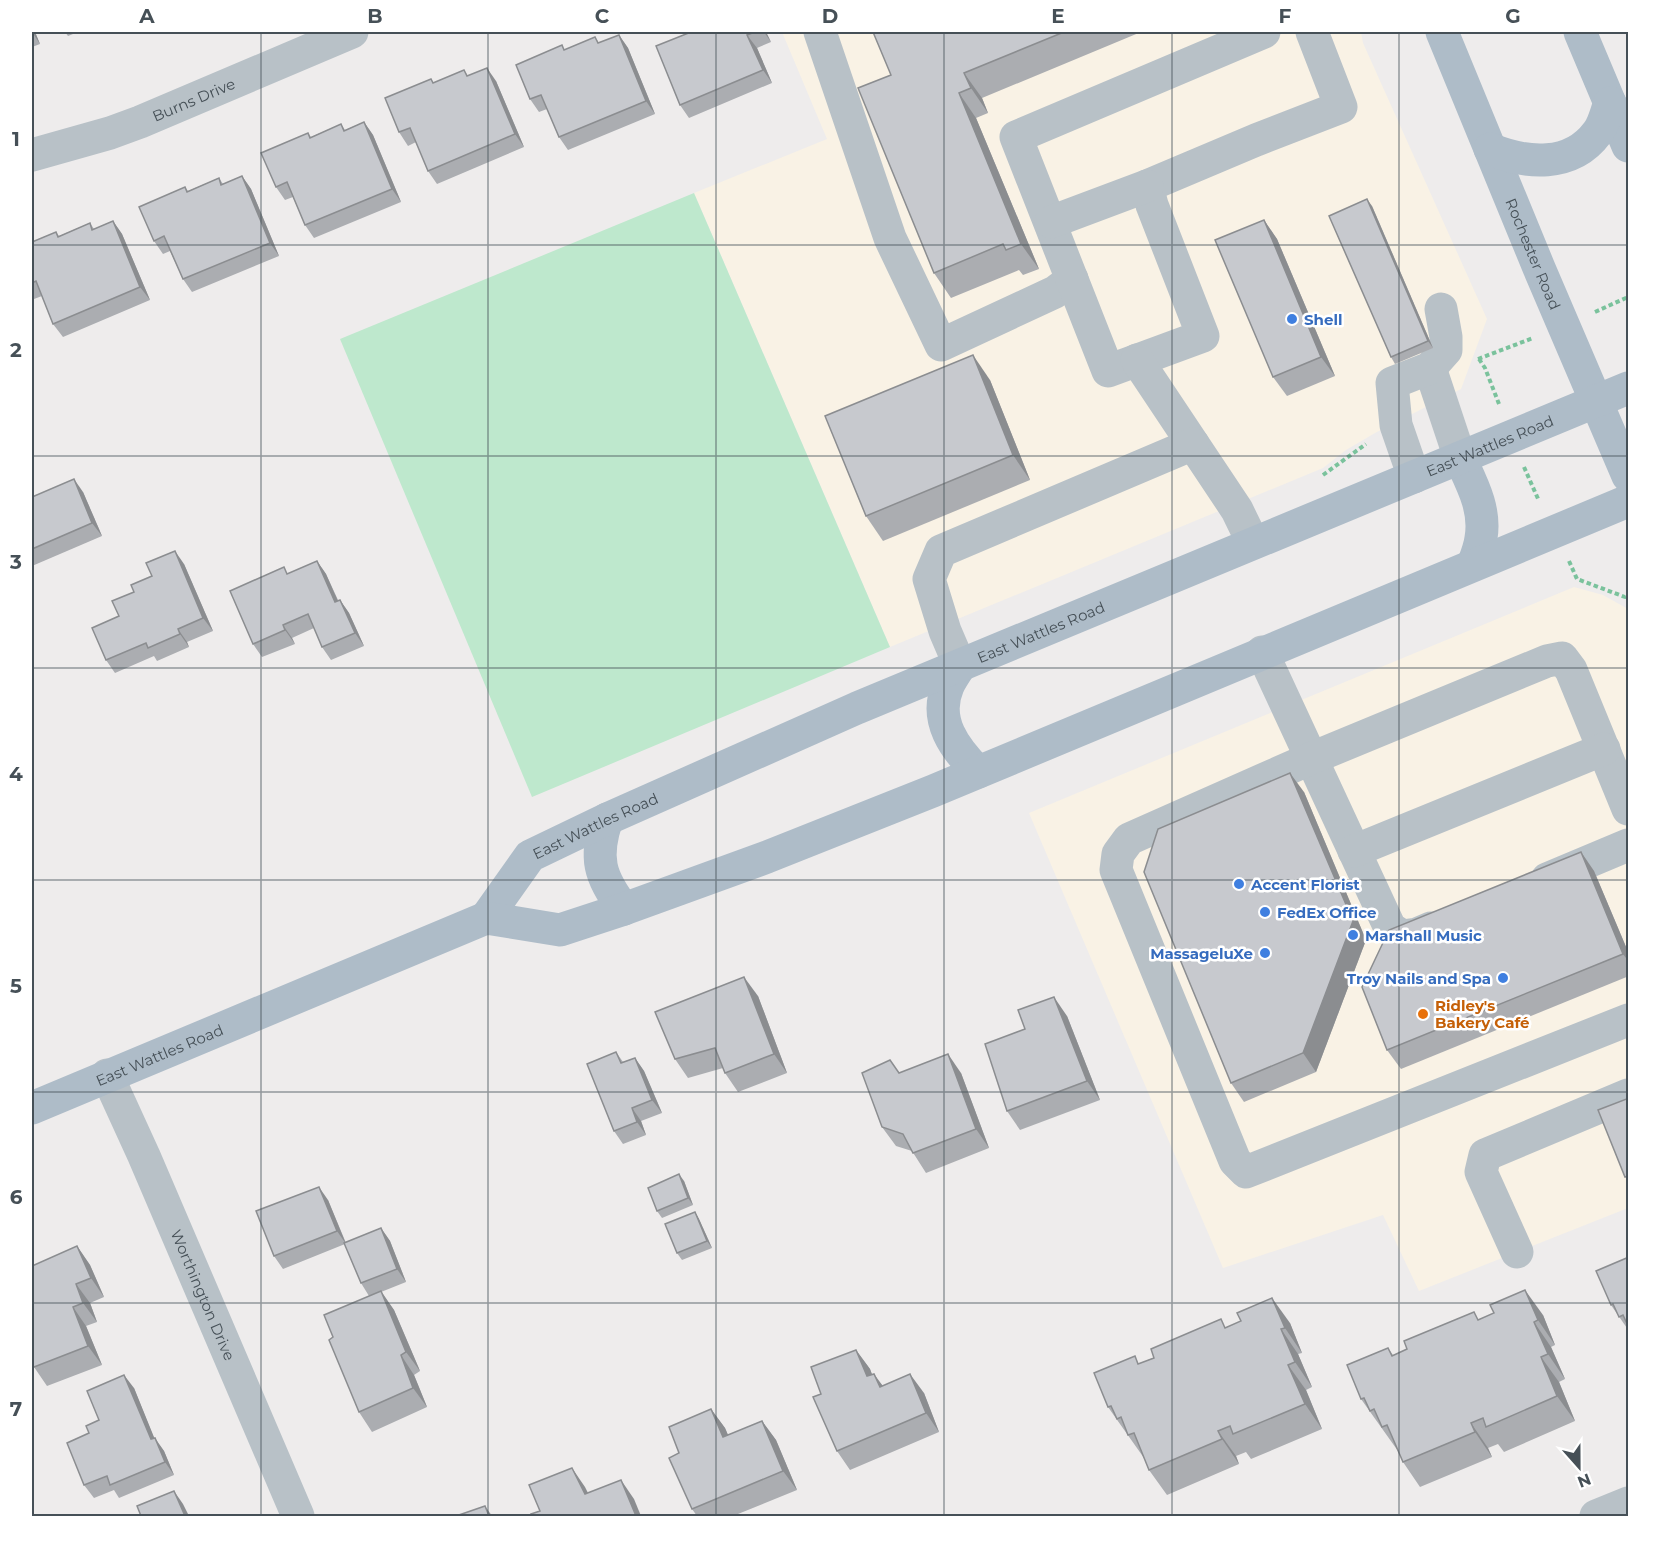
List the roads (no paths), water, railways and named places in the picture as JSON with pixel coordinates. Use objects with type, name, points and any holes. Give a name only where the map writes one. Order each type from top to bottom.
[{"type":"main road","name":"Rochester Road","points":[[1442,32],[1629,476]]},
{"type":"main road","points":[[1580,32],[1629,146]]},
{"type":"main road","points":[[1490,149],[1511,158],[1530,161],[1550,160],[1570,154],[1587,145],[1599,131],[1610,103]]},
{"type":"main road","name":"East Wattles Road","points":[[32,1108],[486,918],[530,856],[759,750],[1629,388]]},
{"type":"main road","points":[[1460,458],[1477,495],[1482,520],[1481,540],[1473,565]]},
{"type":"main road","points":[[486,918],[560,930],[624,909],[767,856],[978,772],[1629,501]]},
{"type":"main road","points":[[960,666],[947,686],[943,705],[945,726],[952,743],[978,772]]},
{"type":"main road","points":[[607,819],[600,839],[602,873],[610,891],[624,909]]},
{"type":"street","name":"Burns Drive","points":[[32,155],[140,122],[352,32]]},
{"type":"street","points":[[820,32],[890,238],[941,345],[1055,292],[1072,279]]},
{"type":"street","points":[[1147,186],[1152,206],[1203,336],[1108,371],[1016,137],[1264,32]]},
{"type":"street","points":[[1051,222],[1147,186],[1341,107],[1312,32]]},
{"type":"street","points":[[1414,477],[1396,425],[1392,383],[1430,368],[1446,350],[1441,309]]},
{"type":"street","points":[[1137,360],[1237,510],[1253,543]]},
{"type":"street","points":[[1430,368],[1460,458]]},
{"type":"street","points":[[960,666],[928,579],[940,551],[1193,444]]},
{"type":"street","points":[[1262,652],[1390,928],[1402,936],[1417,934],[1459,916]]},
{"type":"street","points":[[1629,809],[1571,670],[1562,658],[1546,661],[1312,758],[1129,839],[1118,854],[1116,870],[1234,1161],[1246,1172],[1629,1020]]},
{"type":"street","points":[[1354,850],[1604,749]]},
{"type":"street","points":[[1523,890],[1629,845]]},
{"type":"street","name":"Worthington Drive","points":[[107,1075],[298,1516]]},
{"type":"street","points":[[1517,1252],[1481,1172],[1485,1155],[1629,1095]]},
{"type":"street","points":[[1596,1516],[1629,1503]]},
{"type":"place","name":"Shell","points":[[1292,319]]},
{"type":"place","name":"Accent Florist","points":[[1239,884]]},
{"type":"place","name":"FedEx Office","points":[[1265,912]]},
{"type":"place","name":"Marshall Music","points":[[1353,935]]},
{"type":"place","name":"MassageluXe","points":[[1265,953]]},
{"type":"place","name":"Troy Nails and Spa","points":[[1503,978]]},
{"type":"place","name":"Ridley's Bakery Café","points":[[1423,1014]]}]
